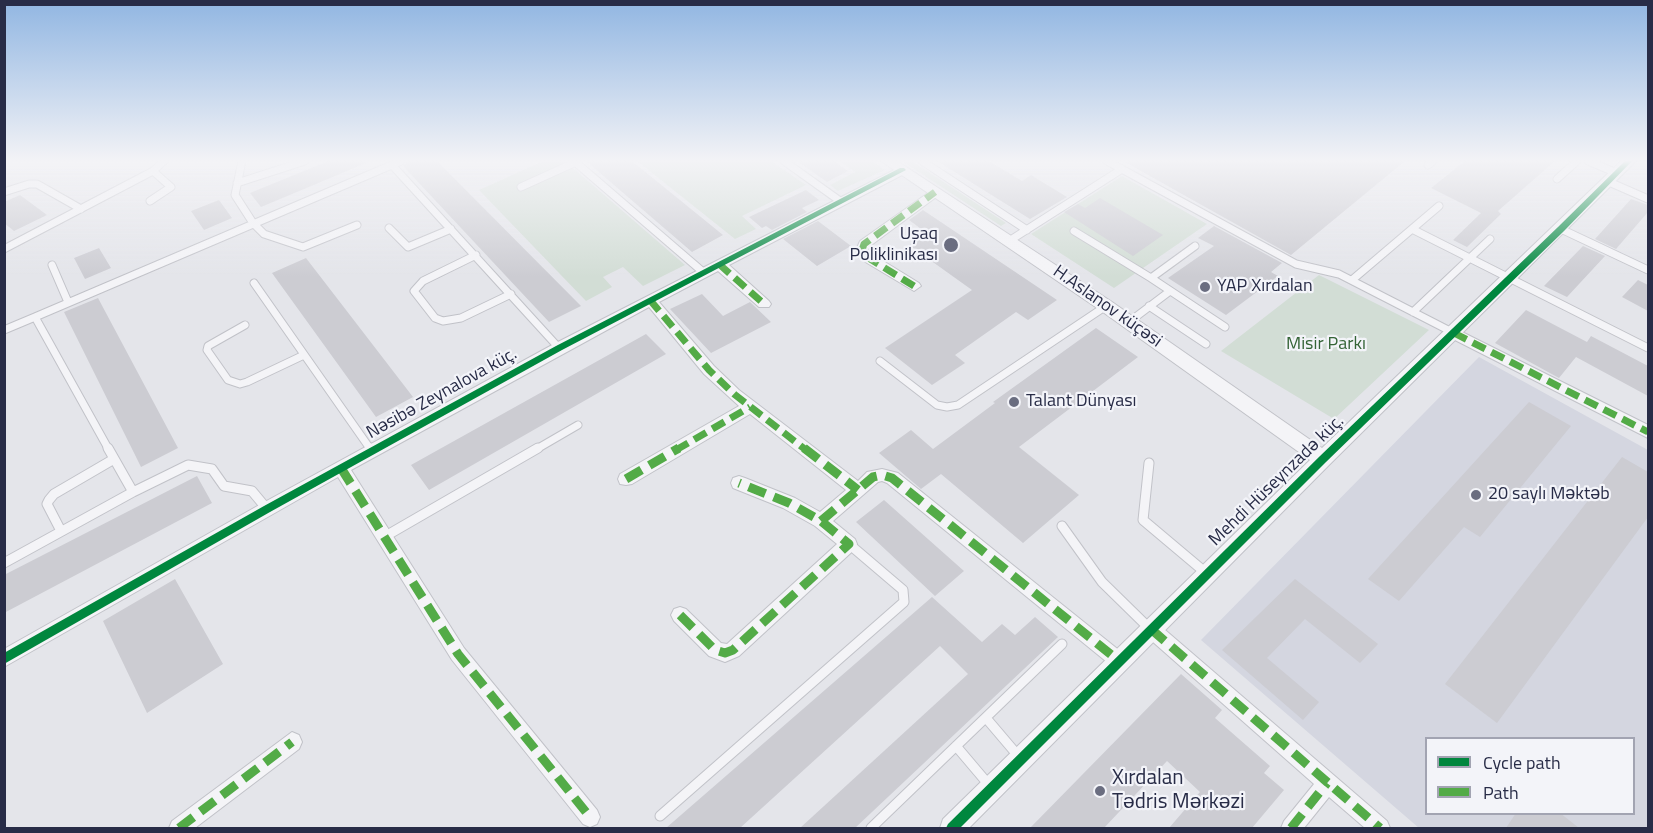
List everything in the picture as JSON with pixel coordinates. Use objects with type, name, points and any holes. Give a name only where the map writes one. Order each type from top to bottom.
[{"type":"street","points":[[914,286],[867,257],[862,250],[864,244],[924,200]]},
{"type":"street","name":"H.Aslanov küçəsi","points":[[947,200],[1106,306],[1323,459]]},
{"type":"street","name":"Mehdi Hüseynzadə küç.","points":[[952,828],[1150,629],[1591,200]]},
{"type":"street","name":"Nəsibə Zeynalova küç.","points":[[4,658],[267,509],[559,348],[840,201]]},
{"type":"street","points":[[719,264],[764,304]]},
{"type":"street","points":[[650,300],[709,370],[750,407],[858,490]]},
{"type":"street","points":[[1454,333],[1648,432]]},
{"type":"street","points":[[626,479],[750,407]]},
{"type":"street","points":[[341,468],[458,654],[590,818]]},
{"type":"street","points":[[821,520],[873,477],[882,475],[892,478],[1119,661]]},
{"type":"street","points":[[680,615],[715,650],[725,653],[733,650],[849,544],[821,520],[768,493],[739,483]]},
{"type":"street","points":[[1150,629],[1380,828]]},
{"type":"street","points":[[178,828],[292,742]]},
{"type":"street","points":[[1292,828],[1327,783]]},
{"type":"lane","points":[[65,200],[81,209]]},
{"type":"lane","points":[[6,247],[98,200]]},
{"type":"lane","points":[[238,200],[253,223],[264,234],[303,247],[357,225]]},
{"type":"lane","points":[[4,330],[308,200]]},
{"type":"lane","points":[[424,200],[559,348]]},
{"type":"lane","points":[[619,200],[703,272]]},
{"type":"lane","points":[[981,200],[1026,230]]},
{"type":"lane","points":[[1009,241],[1073,200]]},
{"type":"lane","points":[[1179,200],[1296,264],[1339,274],[1454,333]]},
{"type":"lane","points":[[1352,280],[1439,206]]},
{"type":"lane","points":[[389,228],[408,247],[451,229]]},
{"type":"lane","points":[[1413,229],[1648,348]]},
{"type":"lane","points":[[1562,229],[1648,270]]},
{"type":"lane","points":[[1074,231],[1225,327]]},
{"type":"lane","points":[[1413,312],[1490,239]]},
{"type":"lane","points":[[1151,278],[1195,246]]},
{"type":"lane","points":[[476,255],[423,281],[414,291],[435,318],[443,321],[461,318],[511,294]]},
{"type":"lane","points":[[52,265],[68,302]]},
{"type":"lane","points":[[254,283],[372,451]]},
{"type":"lane","points":[[1129,322],[1170,291]]},
{"type":"lane","points":[[880,361],[937,405],[947,407],[958,405],[1106,306]]},
{"type":"lane","points":[[1149,306],[1206,344]]},
{"type":"lane","points":[[35,317],[133,492]]},
{"type":"lane","points":[[245,325],[208,346],[207,350],[228,380],[240,384],[247,382],[304,355]]},
{"type":"lane","points":[[384,537],[578,425]]},
{"type":"lane","points":[[61,531],[47,504],[49,500],[54,494],[114,459]]},
{"type":"lane","points":[[1149,463],[1143,520],[1207,573]]},
{"type":"lane","points":[[4,563],[133,492],[188,465],[212,469],[224,486],[252,491],[267,509]]},
{"type":"lane","points":[[1062,526],[1102,582],[1150,629]]},
{"type":"lane","points":[[660,816],[904,602],[903,590],[849,544]]},
{"type":"lane","points":[[871,828],[1062,644]]},
{"type":"lane","points":[[986,718],[1021,759]]},
{"type":"lane","points":[[956,746],[992,789]]},
{"type":"shaded area","points":[[1479,357],[1648,450],[1648,828],[1419,828],[1201,640]]},
{"type":"green space","points":[[489,200],[610,200],[685,265],[643,286],[623,267],[603,277],[612,287],[586,301]]},
{"type":"green space","points":[[686,200],[775,200],[742,216],[756,229],[735,239]]},
{"type":"green space","points":[[961,200],[971,200],[1006,223],[1001,226]]},
{"type":"green space","points":[[1085,200],[1164,200],[1207,224],[1114,288],[1031,234]]},
{"type":"green space","name":"Misir Parkı","points":[[1319,275],[1429,330],[1334,419],[1221,351]]},
{"type":"building","points":[[27,200],[47,215],[14,231],[4,223],[4,202]]},
{"type":"building","points":[[219,200],[232,218],[204,230],[191,211]]},
{"type":"building","points":[[255,200],[278,200],[261,207]]},
{"type":"building","points":[[435,200],[476,200],[581,306],[549,322]]},
{"type":"building","points":[[631,200],[680,200],[723,235],[692,252]]},
{"type":"building","points":[[785,200],[819,200],[802,208],[807,212],[772,230],[766,226],[762,228],[749,217]]},
{"type":"building","points":[[999,200],[1062,200],[1030,219]]},
{"type":"building","points":[[1097,200],[1103,200],[1163,235],[1133,256],[1064,212],[1078,204],[1085,208]]},
{"type":"building","points":[[1192,200],[1358,200],[1291,255]]},
{"type":"building","points":[[1455,200],[1511,200],[1498,211],[1501,214],[1467,247],[1453,240],[1481,213]]},
{"type":"building","points":[[1630,200],[1648,205],[1648,212],[1616,249],[1595,239]]},
{"type":"building","points":[[923,210],[1057,300],[1028,320],[1016,312],[955,355],[965,363],[932,385],[885,348],[972,290],[909,245],[928,234],[909,220]]},
{"type":"building","points":[[818,221],[851,246],[817,266],[783,239]]},
{"type":"building","points":[[1214,226],[1282,263],[1271,272],[1278,276],[1226,315],[1168,278],[1214,246],[1198,238]]},
{"type":"building","points":[[1583,246],[1605,256],[1567,297],[1544,286]]},
{"type":"building","points":[[99,248],[111,268],[85,279],[74,258]]},
{"type":"building","points":[[306,258],[413,397],[376,417],[272,273]]},
{"type":"building","points":[[1638,280],[1648,285],[1648,311],[1622,297]]},
{"type":"building","points":[[702,294],[723,316],[750,302],[771,322],[711,353],[670,309]]},
{"type":"building","points":[[98,298],[178,448],[141,467],[64,312]]},
{"type":"building","points":[[1526,310],[1587,342],[1591,336],[1648,366],[1648,396],[1576,357],[1559,378],[1495,343]]},
{"type":"building","points":[[1096,328],[1138,357],[1019,447],[1079,495],[1023,543],[941,474],[921,489],[879,453],[911,430],[933,449],[995,403],[993,402]]},
{"type":"building","points":[[646,334],[666,354],[429,490],[411,465]]},
{"type":"building","points":[[1529,402],[1571,426],[1480,537],[1464,527],[1399,601],[1368,579]]},
{"type":"building","points":[[1622,457],[1648,472],[1648,517],[1497,723],[1445,684]]},
{"type":"building","points":[[197,476],[212,503],[4,613],[4,575]]},
{"type":"building","points":[[884,500],[964,571],[935,596],[856,522]]},
{"type":"building","points":[[175,579],[223,664],[147,713],[103,621]]},
{"type":"building","points":[[1295,579],[1378,644],[1360,663],[1305,619],[1267,658],[1319,702],[1303,720],[1222,650]]},
{"type":"building","points":[[932,597],[982,642],[1002,624],[1015,635],[1035,617],[1058,637],[855,828],[800,828],[968,674],[940,646],[740,828],[666,828]]},
{"type":"building","points":[[1181,674],[1222,710],[1215,718],[1270,766],[1264,773],[1284,790],[1252,828],[1169,828],[1200,792],[1167,761],[1104,828],[1030,828]]},
{"type":"building","points":[[1515,815],[1563,815],[1579,828],[1506,828]]},
{"type":"marked path","points":[[914,286],[867,257],[862,250],[864,244],[924,200]]},
{"type":"marked path","points":[[719,264],[764,304]]},
{"type":"marked path","points":[[650,300],[709,370],[734,394],[858,490]]},
{"type":"marked path","points":[[1454,333],[1648,432]]},
{"type":"marked path","points":[[626,479],[750,407]]},
{"type":"marked path","points":[[341,468],[458,654],[590,817]]},
{"type":"marked path","points":[[821,521],[873,477],[882,475],[892,478],[1119,661]]},
{"type":"marked path","points":[[680,615],[715,650],[725,653],[733,650],[849,544],[821,521],[789,503],[739,483]]},
{"type":"marked path","points":[[1151,629],[1380,828]]},
{"type":"marked path","points":[[179,828],[292,742]]},
{"type":"marked path","points":[[1291,828],[1327,783]]},
{"type":"cycle path","points":[[4,659],[267,509],[559,348],[844,200]]},
{"type":"cycle path","points":[[952,828],[1323,459],[1590,200]]},
{"type":"place","name":"Uşaq Poliklinikası","points":[[951,245]]},
{"type":"place","name":"YAP Xırdalan","points":[[1205,287]]},
{"type":"place","name":"Talant Dünyası","points":[[1014,402]]},
{"type":"place","name":"20 saylı Məktəb","points":[[1476,495]]},
{"type":"place","name":"Xırdalan Tədris Mərkəzi","points":[[1100,791]]}]
